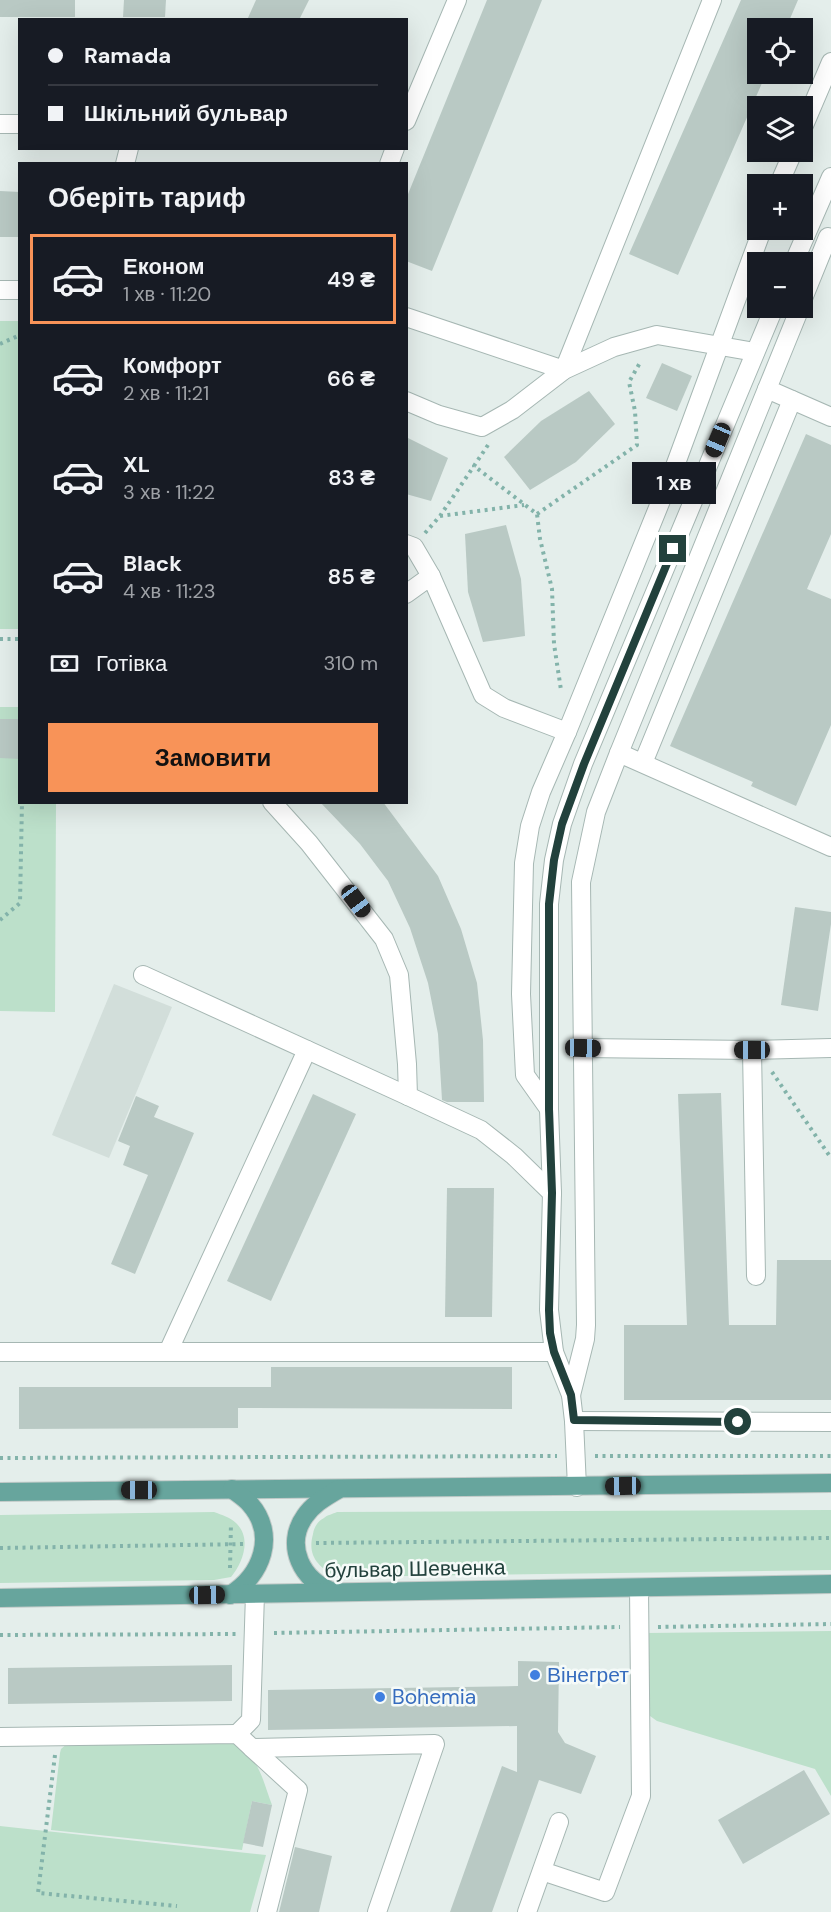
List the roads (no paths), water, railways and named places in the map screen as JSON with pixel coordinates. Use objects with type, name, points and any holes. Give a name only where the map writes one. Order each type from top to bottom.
[{"type":"main road","points":[[0,1492],[831,1483]]},
{"type":"main road","points":[[230,1595],[243,1587],[251,1578],[261,1558],[264,1543],[258,1516],[249,1503],[232,1489]]},
{"type":"main road","points":[[337,1593],[312,1581],[300,1565],[297,1543],[304,1518],[315,1503],[339,1489]]},
{"type":"main road","name":"бульвар Шевченка","points":[[0,1598],[831,1584]]},
{"type":"street","points":[[408,116],[457,0]]},
{"type":"street","points":[[564,370],[712,0]]},
{"type":"street","points":[[813,104],[831,62]]},
{"type":"street","points":[[0,124],[18,124]]},
{"type":"street","points":[[813,220],[831,177]]},
{"type":"street","points":[[813,229],[830,238],[813,276]]},
{"type":"street","points":[[549,1109],[525,1075],[521,994],[524,863],[530,826],[675,466],[758,240]]},
{"type":"street","points":[[0,290],[18,290]]},
{"type":"street","points":[[408,318],[564,370]]},
{"type":"street","points":[[577,1487],[571,1395],[554,1352],[549,1310],[552,1193],[549,1109],[549,904],[554,860],[562,824],[587,755],[769,318]]},
{"type":"street","points":[[571,1395],[585,1339],[586,1325],[581,882],[596,812],[796,318]]},
{"type":"street","points":[[408,402],[439,415],[482,427],[512,410],[564,370],[614,347],[657,335],[754,352]]},
{"type":"street","points":[[767,389],[831,417]]},
{"type":"street","points":[[643,763],[792,400]]},
{"type":"street","points":[[410,546],[431,576],[483,695],[504,708],[567,732]]},
{"type":"street","points":[[408,593],[431,576]]},
{"type":"street","points":[[619,753],[831,847]]},
{"type":"street","points":[[274,804],[309,843],[384,939],[399,975],[408,1096]]},
{"type":"street","points":[[143,975],[481,1130],[514,1156],[552,1193]]},
{"type":"street","points":[[583,1048],[754,1050],[831,1048]]},
{"type":"street","points":[[168,1352],[307,1050]]},
{"type":"street","points":[[754,1050],[756,1276]]},
{"type":"street","points":[[0,1352],[554,1352]]},
{"type":"street","points":[[574,1420],[831,1422]]},
{"type":"street","points":[[805,1584],[831,1593]]},
{"type":"street","points":[[542,1871],[605,1892],[641,1796],[639,1587]]},
{"type":"street","points":[[237,1734],[251,1720],[255,1594]]},
{"type":"street","points":[[0,1737],[237,1734],[298,1790],[267,1912]]},
{"type":"street","points":[[252,1748],[435,1744],[377,1912]]},
{"type":"street","points":[[527,1912],[559,1822]]},
{"type":"place","name":"Вінегрет","points":[[535,1675]]},
{"type":"place","name":"Bohemia","points":[[380,1697]]}]
